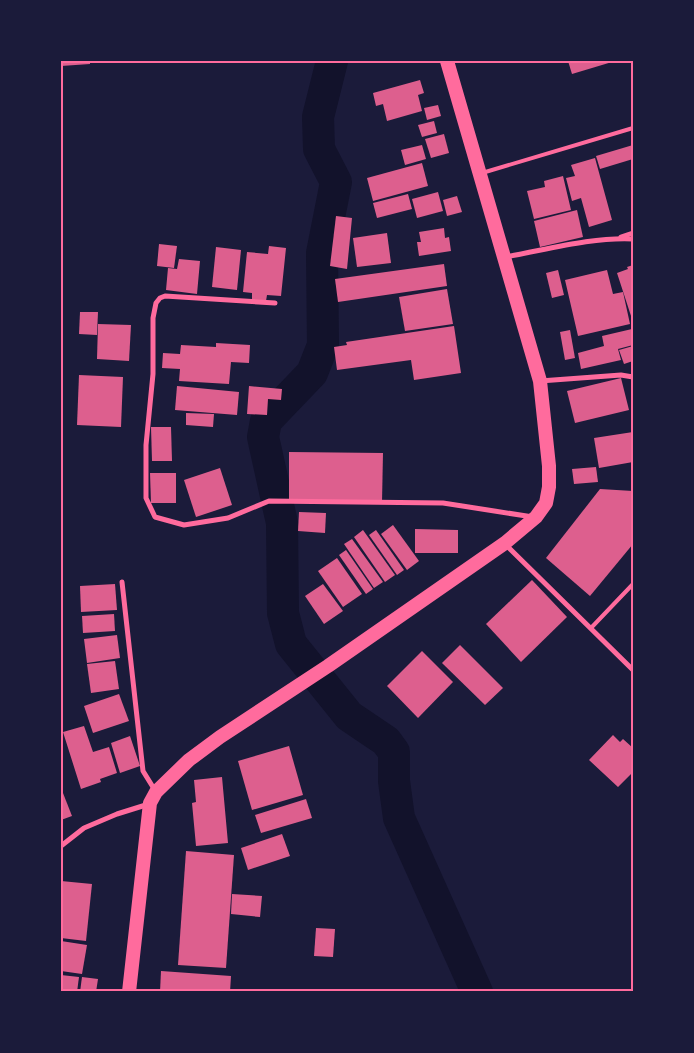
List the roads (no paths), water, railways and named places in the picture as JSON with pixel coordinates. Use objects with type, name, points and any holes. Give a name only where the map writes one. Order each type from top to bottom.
[{"type":"highway","points":[[129,992],[153,798],[189,760],[505,544],[536,517],[546,503],[549,487],[549,466],[540,382],[447,61]]},
{"type":"street","points":[[504,257],[618,238],[633,233]]},
{"type":"street","points":[[618,238],[633,239]]},
{"type":"street","points":[[275,303],[165,296],[156,302],[152,318],[152,374],[146,444],[146,498],[155,516],[184,525],[228,518],[269,501],[443,502],[536,517]]},
{"type":"street","points":[[540,382],[621,375],[633,377]]},
{"type":"street","points":[[505,544],[633,670]]},
{"type":"street","points":[[61,846],[84,828],[153,798],[143,771],[122,582]]},
{"type":"lane","points":[[480,174],[633,128]]},
{"type":"lane","points":[[591,628],[633,584]]},
{"type":"waterway","points":[[332,61],[318,117],[319,149],[336,182],[322,253],[323,345],[312,373],[266,421],[263,437],[282,523],[283,613],[291,644],[349,716],[386,741],[394,752],[394,781],[399,818],[477,992]]}]
